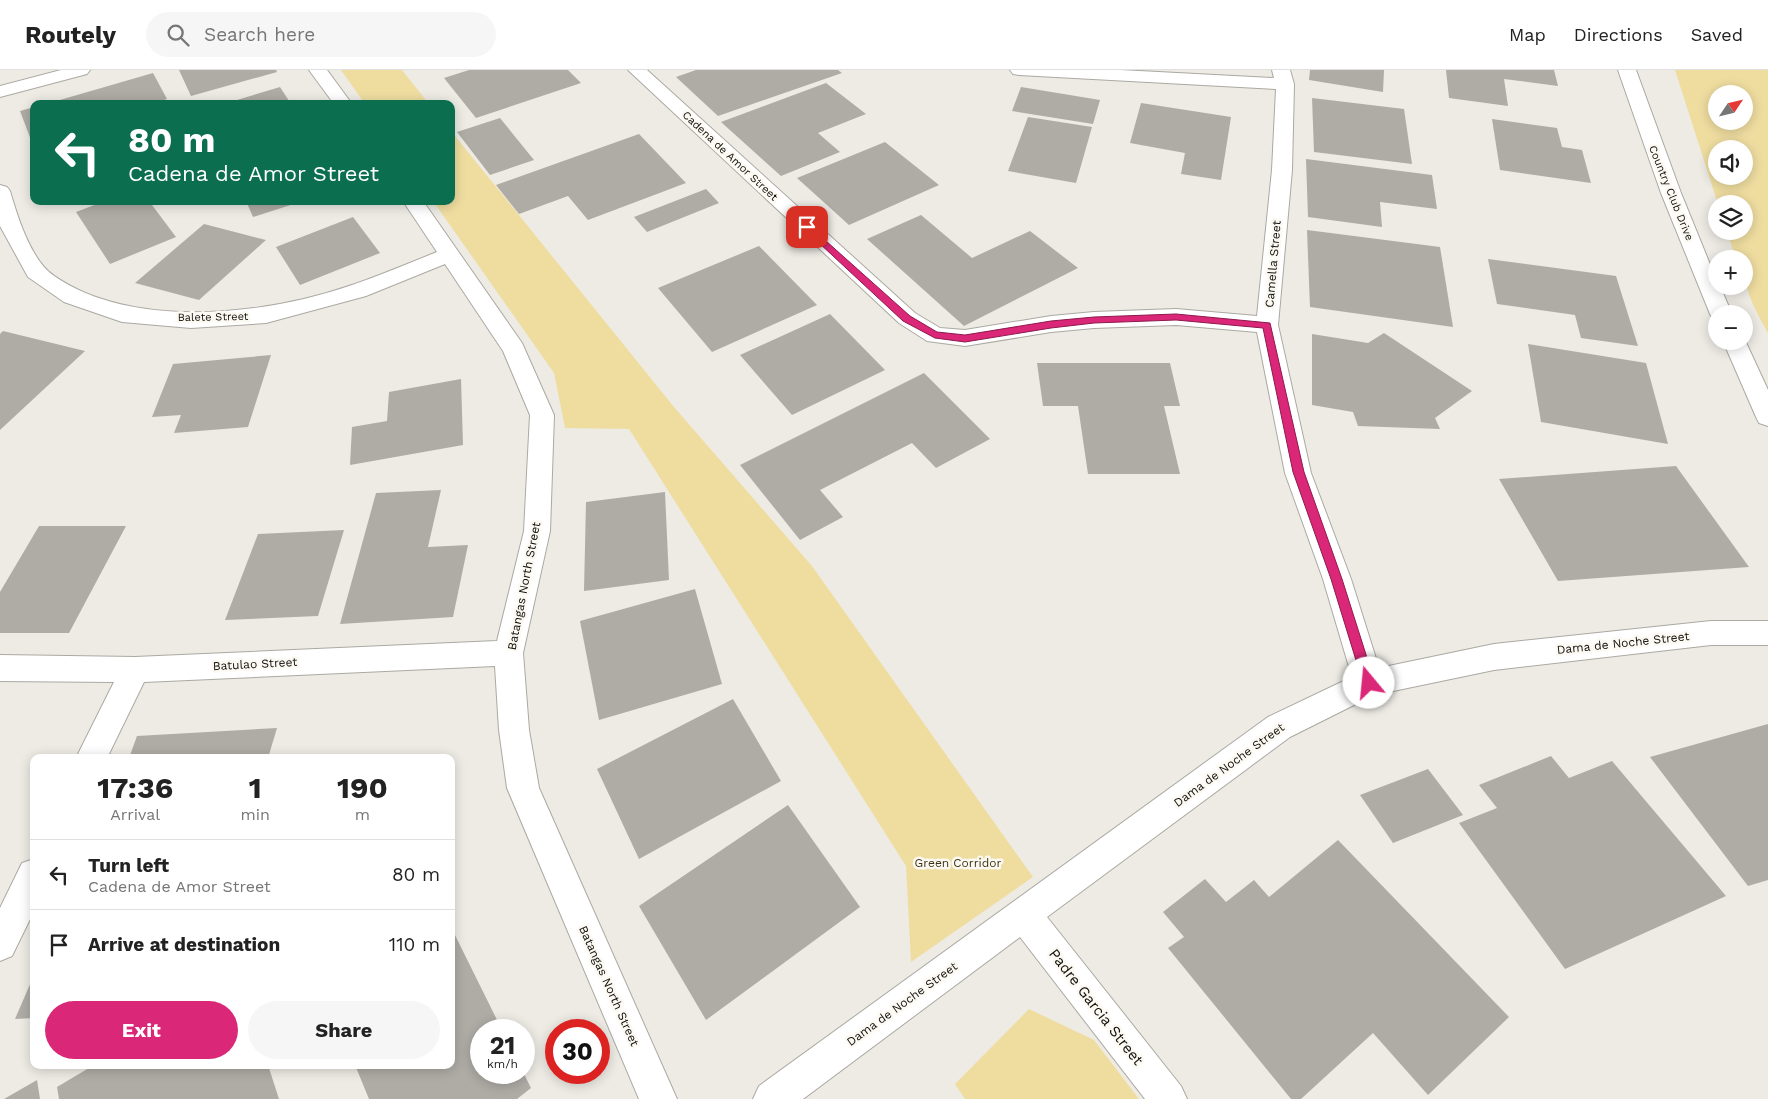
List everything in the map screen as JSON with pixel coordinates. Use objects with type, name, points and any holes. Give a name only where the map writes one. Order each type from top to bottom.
[{"type":"street","points":[[0,92],[80,70]]},
{"type":"street","points":[[318,70],[339,100]]},
{"type":"street","name":"Cadena de Amor Street","points":[[637,70],[907,318],[935,335],[965,338],[1051,324],[1094,320],[1176,317],[1267,326]]},
{"type":"street","points":[[1019,70],[1283,77]]},
{"type":"street","name":"Country Club Drive","points":[[1627,70],[1649,136],[1717,305]]},
{"type":"street","name":"Camella Street","points":[[1283,77],[1282,170],[1267,326],[1298,472],[1337,579],[1369,683]]},
{"type":"street","name":"Balete Street","points":[[0,191],[8,222],[36,272],[72,297],[122,314],[191,320],[266,315],[358,291],[451,254]]},
{"type":"street","name":"Batangas North Street","points":[[416,205],[451,254],[514,350],[542,415],[537,531],[510,653],[514,730],[522,788],[658,1099]]},
{"type":"street","points":[[1738,350],[1768,417]]},
{"type":"street","name":"Dama de Noche Street","points":[[772,1099],[1279,728],[1369,683],[1494,657],[1711,633],[1768,633]]},
{"type":"street","name":"Batulao Street","points":[[0,668],[134,670],[510,653]]},
{"type":"street","points":[[94,754],[134,670]]},
{"type":"street","points":[[0,944],[30,883]]},
{"type":"street","name":"Padre Garcia Street","points":[[1024,915],[1168,1099]]},
{"type":"green space","points":[[341,70],[402,70],[426,100],[362,100]]},
{"type":"green space","points":[[1675,70],[1768,70],[1768,333],[1750,295],[1753,295],[1753,250],[1733,250],[1730,240],[1753,240],[1753,195],[1715,195],[1712,185],[1753,185],[1753,140],[1708,140],[1708,173]]},
{"type":"green space","name":"Green Corridor","points":[[455,136],[674,407],[812,566],[1033,877],[911,962],[906,866],[629,429],[565,428],[554,373],[436,205],[455,205]]},
{"type":"green space","points":[[1029,1009],[1094,1040],[1139,1099],[965,1099],[955,1084]]},
{"type":"building","points":[[179,70],[276,70],[277,72],[191,96]]},
{"type":"building","points":[[469,70],[568,70],[581,83],[476,118],[444,78]]},
{"type":"building","points":[[696,70],[838,70],[842,73],[718,116],[676,77]]},
{"type":"building","points":[[1310,70],[1384,70],[1383,92],[1309,80]]},
{"type":"building","points":[[1446,70],[1554,70],[1558,86],[1504,79],[1508,106],[1449,98]]},
{"type":"building","points":[[153,73],[167,99],[164,100],[60,100]]},
{"type":"building","points":[[826,83],[866,114],[818,133],[840,152],[781,176],[721,122]]},
{"type":"building","points":[[280,87],[288,100],[237,100]]},
{"type":"building","points":[[1021,87],[1100,100],[1093,124],[1012,111]]},
{"type":"building","points":[[1312,98],[1404,109],[1412,164],[1314,152]]},
{"type":"building","points":[[1141,103],[1231,117],[1221,180],[1181,174],[1185,153],[1130,143]]},
{"type":"building","points":[[30,108],[30,137],[20,111]]},
{"type":"building","points":[[1028,117],[1092,127],[1076,183],[1008,171]]},
{"type":"building","points":[[500,118],[534,160],[490,175],[457,132]]},
{"type":"building","points":[[1492,119],[1557,128],[1562,147],[1582,150],[1591,183],[1500,170]]},
{"type":"building","points":[[639,134],[686,183],[588,220],[568,196],[519,214],[496,185]]},
{"type":"building","points":[[885,142],[939,185],[849,225],[797,178]]},
{"type":"building","points":[[1306,159],[1432,175],[1437,209],[1380,202],[1382,227],[1308,217]]},
{"type":"building","points":[[706,189],[719,203],[647,232],[634,217]]},
{"type":"building","points":[[94,205],[152,205],[176,237],[110,264],[76,212]]},
{"type":"building","points":[[248,205],[291,205],[253,217]]},
{"type":"building","points":[[921,215],[972,258],[1030,231],[1078,268],[964,326],[867,239]]},
{"type":"building","points":[[353,217],[380,253],[300,285],[276,247]]},
{"type":"building","points":[[204,224],[266,240],[199,300],[135,283]]},
{"type":"building","points":[[1307,230],[1440,247],[1453,327],[1310,307]]},
{"type":"building","points":[[759,246],[817,305],[712,352],[658,288]]},
{"type":"building","points":[[1488,259],[1616,276],[1638,346],[1581,338],[1575,315],[1497,304]]},
{"type":"building","points":[[830,314],[885,370],[792,415],[740,355]]},
{"type":"building","points":[[3,331],[85,351],[0,430],[0,334]]},
{"type":"building","points":[[1384,333],[1472,391],[1435,418],[1440,429],[1358,426],[1353,412],[1312,405],[1312,334],[1368,343]]},
{"type":"building","points":[[1528,344],[1646,363],[1668,444],[1541,422]]},
{"type":"building","points":[[271,355],[248,427],[174,433],[181,415],[152,417],[173,364]]},
{"type":"building","points":[[1037,363],[1170,363],[1180,406],[1164,406],[1180,474],[1088,474],[1078,406],[1043,406]]},
{"type":"building","points":[[924,373],[990,439],[936,468],[912,443],[820,490],[843,517],[800,540],[740,465]]},
{"type":"building","points":[[461,379],[463,445],[350,465],[352,427],[387,421],[389,392]]},
{"type":"building","points":[[1676,466],[1749,567],[1558,581],[1499,479]]},
{"type":"building","points":[[441,490],[428,547],[468,545],[453,617],[340,624],[376,493]]},
{"type":"building","points":[[665,492],[669,580],[584,591],[586,502]]},
{"type":"building","points":[[39,526],[126,526],[69,633],[0,633],[0,592]]},
{"type":"building","points":[[344,530],[318,616],[225,620],[258,534]]},
{"type":"building","points":[[695,589],[722,684],[599,720],[580,621]]},
{"type":"building","points":[[733,699],[781,781],[639,859],[597,769]]},
{"type":"building","points":[[1768,724],[1768,880],[1748,886],[1650,757]]},
{"type":"building","points":[[277,728],[269,754],[130,754],[137,736]]},
{"type":"building","points":[[1551,756],[1569,778],[1612,761],[1726,896],[1565,969],[1459,823],[1497,808],[1479,785]]},
{"type":"building","points":[[1428,769],[1463,815],[1393,843],[1360,795]]},
{"type":"building","points":[[788,805],[860,907],[706,1020],[639,906]]},
{"type":"building","points":[[1338,840],[1509,1017],[1428,1095],[1373,1033],[1301,1099],[1291,1099],[1168,948],[1184,937],[1163,912],[1205,879],[1226,902],[1254,880],[1269,897]]},
{"type":"building","points":[[455,935],[497,1019],[470,1019],[470,1084],[529,1084],[531,1088],[517,1099],[369,1099],[357,1069],[455,1069]]},
{"type":"building","points":[[30,984],[30,1018],[15,1019]]},
{"type":"building","points":[[87,1069],[269,1069],[279,1099],[59,1099],[57,1087]]},
{"type":"building","points":[[37,1080],[40,1099],[4,1099]]},
{"type":"route","points":[[807,227],[907,318],[935,335],[965,338],[1051,324],[1094,320],[1176,317],[1267,326],[1298,472],[1337,579],[1369,683]]}]
